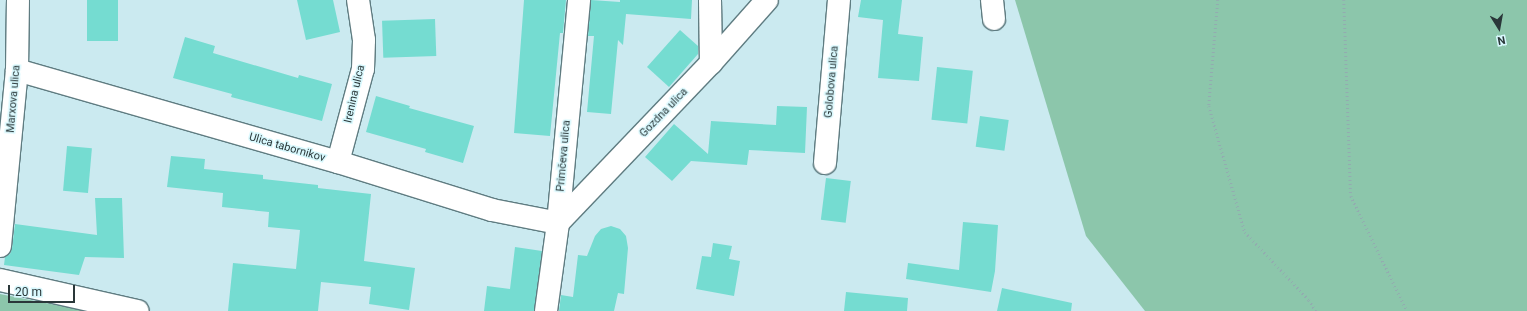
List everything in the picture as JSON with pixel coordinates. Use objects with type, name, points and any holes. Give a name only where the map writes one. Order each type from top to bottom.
[{"type":"street","name":"Marxova ulica","points":[[0,246],[17,70],[18,0]]},
{"type":"street","name":"Irenina ulica","points":[[338,162],[363,69],[364,40],[358,0]]},
{"type":"street","name":"Primčeva ulica","points":[[546,311],[558,223],[579,0]]},
{"type":"street","points":[[710,0],[711,64]]},
{"type":"street","name":"Gozdna ulica","points":[[558,223],[711,64],[767,0]]},
{"type":"street","name":"Golobova ulica","points":[[825,163],[839,0]]},
{"type":"street","name":"Ulica tabornikov","points":[[17,70],[338,162],[492,210],[558,223]]},
{"type":"street","points":[[0,280],[138,311]]},
{"type":"path","points":[[1218,0],[1209,106],[1245,232],[1309,300],[1316,311]]},
{"type":"path","points":[[1344,0],[1351,196],[1407,311]]},
{"type":"green space","points":[[1015,0],[1527,0],[1527,311],[1145,311],[1086,236]]},
{"type":"green space","points":[[0,294],[86,311],[0,311]]},
{"type":"building","points":[[87,0],[118,0],[118,41],[87,41]]},
{"type":"building","points":[[297,0],[333,0],[340,32],[306,40]]},
{"type":"building","points":[[524,0],[566,0],[563,33],[560,33],[550,136],[514,133]]},
{"type":"building","points":[[591,0],[620,2],[620,0],[692,0],[691,19],[626,14],[623,45],[618,40],[611,114],[587,112],[594,36],[588,36]]},
{"type":"building","points":[[861,0],[902,0],[898,34],[923,37],[919,81],[878,78],[883,20],[858,17]]},
{"type":"building","points":[[435,19],[436,56],[383,58],[382,21]]},
{"type":"building","points":[[680,30],[698,46],[698,54],[669,87],[647,67]]},
{"type":"building","points":[[185,37],[215,46],[213,53],[298,78],[299,75],[332,84],[322,121],[231,97],[232,94],[173,78]]},
{"type":"building","points":[[937,67],[973,71],[967,123],[931,120]]},
{"type":"building","points":[[376,96],[410,106],[409,108],[474,126],[463,163],[425,152],[426,149],[366,132]]},
{"type":"building","points":[[777,106],[807,107],[805,153],[749,150],[747,165],[691,161],[672,181],[645,157],[674,124],[708,154],[711,121],[776,125]]},
{"type":"building","points":[[980,116],[1009,120],[1004,151],[976,147]]},
{"type":"building","points":[[67,146],[92,148],[88,193],[63,191]]},
{"type":"building","points":[[171,156],[205,159],[204,169],[263,175],[263,179],[318,185],[318,188],[371,194],[364,261],[415,268],[409,310],[369,304],[371,287],[321,282],[318,311],[228,311],[233,263],[296,269],[300,230],[268,227],[269,212],[222,207],[223,193],[167,187]]},
{"type":"building","points":[[826,178],[851,181],[846,223],[821,220]]},
{"type":"building","points":[[95,198],[122,198],[124,258],[85,257],[79,275],[4,265],[5,257],[10,254],[12,248],[15,224],[97,235]]},
{"type":"building","points":[[963,222],[998,225],[995,271],[991,292],[906,279],[908,263],[959,270]]},
{"type":"building","points":[[611,226],[620,229],[626,236],[628,248],[624,294],[618,293],[614,311],[559,311],[561,295],[573,297],[578,255],[587,256],[595,236],[601,229]]},
{"type":"building","points":[[713,243],[732,246],[729,259],[740,261],[734,296],[696,289],[702,256],[711,257]]},
{"type":"building","points":[[515,247],[542,251],[534,311],[484,311],[487,286],[510,289]]},
{"type":"building","points":[[1002,288],[1072,303],[1071,311],[997,311]]},
{"type":"building","points":[[846,292],[908,298],[907,311],[844,311]]}]
